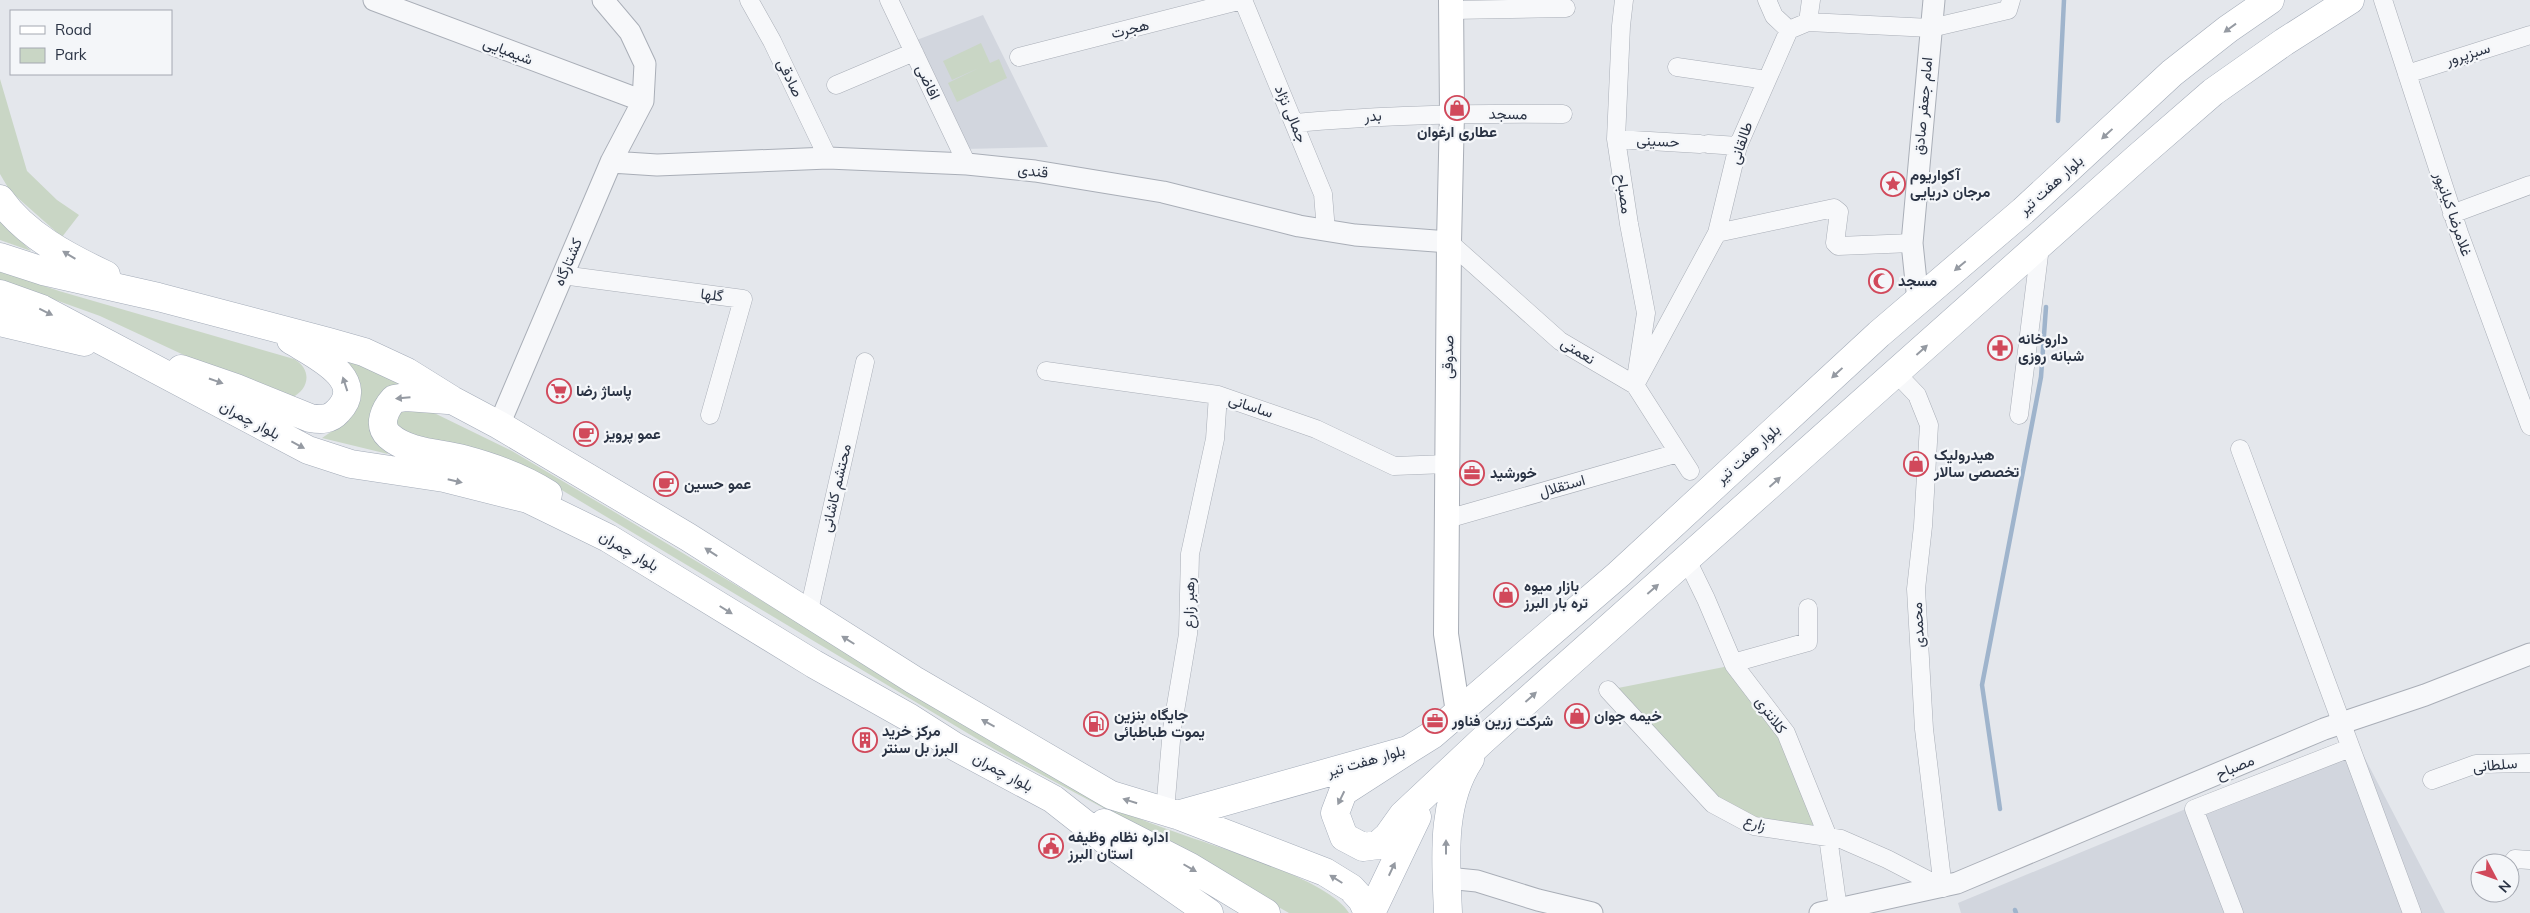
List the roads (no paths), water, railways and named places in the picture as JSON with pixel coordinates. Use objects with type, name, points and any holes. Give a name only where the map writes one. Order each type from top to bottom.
[{"type":"main road","name":"بلوار هفت تیر","points":[[1171,813],[1408,750],[1432,735],[1619,574],[1704,493],[1918,301],[2023,211],[2172,73],[2228,29],[2270,0]]},
{"type":"main road","points":[[1408,750],[1343,792],[1335,814],[1344,837],[1363,846],[1378,845],[1388,836],[1403,815],[1430,788],[1484,739],[2214,92],[2284,42],[2350,0]]},
{"type":"main road","name":"صدوقی","points":[[1451,5],[1452,113],[1449,242],[1446,634],[1458,712]]},
{"type":"main road","points":[[0,200],[24,226],[49,244],[84,264],[144,293]]},
{"type":"main road","points":[[2023,211],[2020,225],[2025,232],[2043,243]]},
{"type":"main road","points":[[1987,242],[2001,240],[2011,246],[2014,256],[2011,270]]},
{"type":"main road","points":[[0,257],[43,271],[144,293],[364,352],[407,372],[688,537],[808,615],[964,710],[1111,795],[1171,813],[1325,872],[1351,888],[1370,913]]},
{"type":"main road","name":"بلوار چمران","points":[[0,294],[42,309],[308,450],[351,464],[444,478],[528,499],[608,538],[814,664],[910,718],[954,746],[1053,799],[1109,843],[1208,913]]},
{"type":"main road","points":[[0,322],[120,350],[236,388],[310,418],[322,420],[334,416],[342,407],[348,394],[346,382],[340,373],[270,328]]},
{"type":"main road","points":[[452,400],[406,397],[394,399],[386,408],[383,422],[385,430],[399,443],[412,448],[463,459],[527,481],[550,495],[608,538]]},
{"type":"main road","points":[[1448,913],[1446,840],[1452,799],[1463,770],[1484,739]]},
{"type":"main road","points":[[1370,913],[1430,788]]},
{"type":"main road","points":[[1053,799],[1118,829],[1190,867],[1266,913]]},
{"type":"street","name":"شیمیایی","points":[[374,0],[643,101]]},
{"type":"street","points":[[603,0],[630,32],[645,64],[643,101]]},
{"type":"street","name":"صادقی","points":[[749,0],[772,41],[828,158]]},
{"type":"street","name":"افاضی","points":[[889,0],[966,164]]},
{"type":"street","name":"هجرت","points":[[1019,57],[1243,0]]},
{"type":"street","name":"جمالی نژاد","points":[[1243,0],[1323,194],[1326,231]]},
{"type":"street","name":"مصباح","points":[[1624,0],[1621,26],[1616,139],[1629,224],[1646,313],[1635,385]]},
{"type":"street","points":[[1767,0],[1774,16],[1789,30],[1808,22],[1931,28],[2010,5]]},
{"type":"street","points":[[1808,22],[1811,0]]},
{"type":"street","name":"امام جعفر صادق","points":[[1918,301],[1912,243],[1934,0]]},
{"type":"street","name":"غلامرضا کیانپور","points":[[2383,0],[2452,214],[2530,426]]},
{"type":"street","points":[[1451,5],[1566,8]]},
{"type":"street","name":"طالقانی","points":[[1635,385],[1717,233],[1738,146],[1789,30]]},
{"type":"street","name":"سبزپرور","points":[[2406,74],[2530,36]]},
{"type":"street","points":[[836,85],[914,52]]},
{"type":"street","points":[[1677,67],[1767,80]]},
{"type":"street","name":"کشتارگاه","points":[[499,425],[611,162],[643,101]]},
{"type":"street","name":"بدر","points":[[1294,123],[1361,117],[1452,113]]},
{"type":"street","name":"مسجد","points":[[1452,113],[1563,114]]},
{"type":"street","name":"حسینی","points":[[1616,139],[1738,146]]},
{"type":"street","name":"قندی","points":[[611,162],[657,165],[828,158],[966,164],[1035,170],[1163,192],[1326,231],[1449,242]]},
{"type":"street","points":[[2452,214],[2530,185]]},
{"type":"street","points":[[1717,233],[1834,208],[1839,212],[1836,243],[1838,246],[1912,243]]},
{"type":"street","name":"نعمتی","points":[[1449,242],[1560,340],[1635,385],[1690,471]]},
{"type":"street","points":[[2019,415],[2043,243]]},
{"type":"street","name":"گلها","points":[[562,275],[743,299],[710,415]]},
{"type":"street","name":"محتشم کاشانی","points":[[808,615],[865,362]]},
{"type":"street","name":"ساسانی","points":[[1046,371],[1218,395],[1316,429],[1394,466],[1447,464]]},
{"type":"street","name":"محمدی","points":[[1896,373],[1917,395],[1930,425],[1924,526],[1916,589],[1924,729],[1943,888]]},
{"type":"street","name":"رهبر زارع","points":[[1171,813],[1172,729],[1188,634],[1190,554],[1215,439],[1218,395]]},
{"type":"street","points":[[2240,449],[2340,724],[2412,913]]},
{"type":"street","name":"استقلال","points":[[1447,518],[1678,452]]},
{"type":"street","name":"کلانتری","points":[[1687,560],[1706,599],[1733,664],[1786,733],[1828,836],[1829,911]]},
{"type":"street","points":[[1733,664],[1808,642],[1808,608]]},
{"type":"street","name":"مصباح","points":[[1829,911],[1943,888],[2340,724],[2425,695],[2530,654]]},
{"type":"street","name":"زارع","points":[[1608,690],[1713,804],[1754,826],[1841,839],[1887,859],[1943,888]]},
{"type":"street","points":[[2234,913],[2194,809],[2350,748]]},
{"type":"street","name":"سلطانی","points":[[2432,780],[2476,764],[2530,763]]},
{"type":"street","points":[[1447,878],[1477,880],[1538,900],[1592,913]]},
{"type":"waterway","points":[[2058,121],[2064,0]]},
{"type":"waterway","points":[[2000,809],[1982,685],[2041,377],[2046,307]]},
{"type":"place","name":"عطاری ارغوان","points":[[1457,108]]},
{"type":"place","name":"آکواریوم مرجان دریایی","points":[[1893,184]]},
{"type":"place","name":"مسجد","points":[[1881,281]]},
{"type":"place","name":"داروخانه شبانه روزی","points":[[2000,348]]},
{"type":"place","name":"پاساژ رضا","points":[[559,391]]},
{"type":"place","name":"عمو پرویز","points":[[586,434]]},
{"type":"place","name":"هیدرولیک تخصصی سالار","points":[[1916,464]]},
{"type":"place","name":"خورشید","points":[[1472,473]]},
{"type":"place","name":"عمو حسین","points":[[666,484]]},
{"type":"place","name":"بازار میوه تره بار البرز","points":[[1506,595]]},
{"type":"place","name":"خیمه جوان","points":[[1577,716]]},
{"type":"place","name":"شرکت زرین فناور","points":[[1435,721]]},
{"type":"place","name":"جایگاه بنزین یموت طباطبائی","points":[[1096,724]]},
{"type":"place","name":"مرکز خرید البرز بل سنتر","points":[[865,740]]},
{"type":"place","name":"اداره نظام وظیفه استان البرز","points":[[1051,846]]}]
